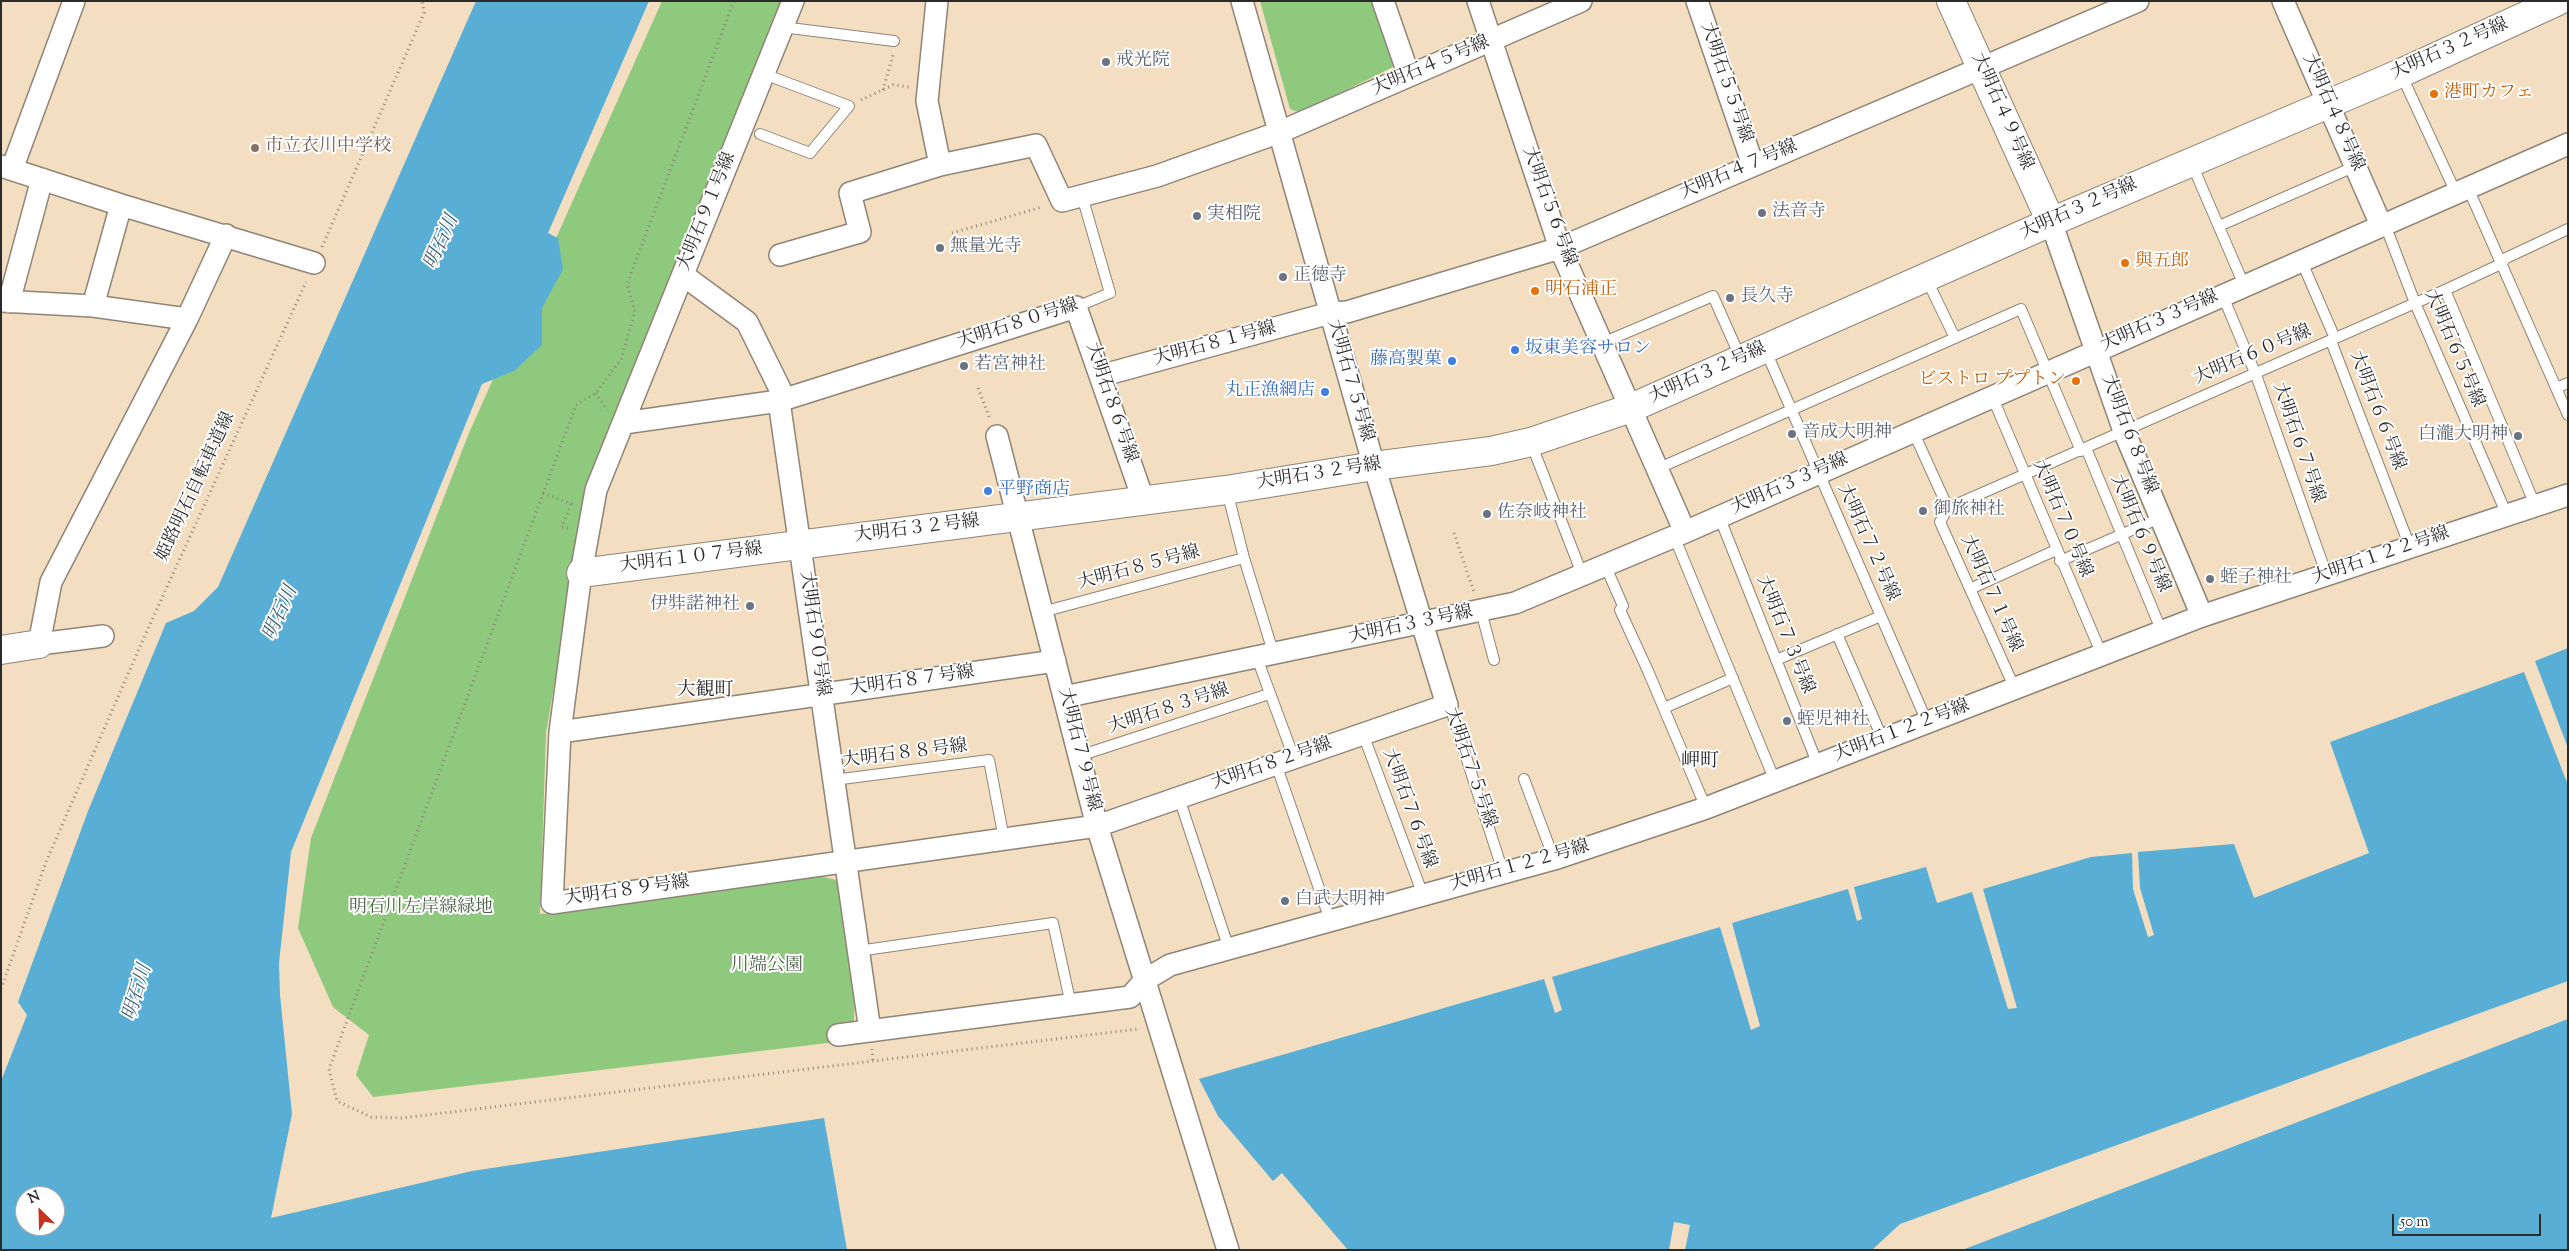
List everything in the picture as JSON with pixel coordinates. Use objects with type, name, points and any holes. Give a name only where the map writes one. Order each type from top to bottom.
[{"type":"street","points":[[74,1],[7,168],[121,205],[314,263]]},
{"type":"street","name":"大明石９１号線","points":[[616,417],[683,275],[793,1]]},
{"type":"street","points":[[937,1],[927,101],[940,165]]},
{"type":"street","name":"大明石７５号線","points":[[1242,1],[1374,466],[1447,704]]},
{"type":"street","points":[[1383,1],[1409,76]]},
{"type":"street","name":"大明石５６号線","points":[[1478,1],[1560,248],[1659,468],[1680,534]]},
{"type":"street","name":"大明石４５号線","points":[[1280,132],[1581,1]]},
{"type":"street","name":"大明石５５号線","points":[[1697,1],[1753,165]]},
{"type":"street","name":"大明石４９号線","points":[[1951,1],[2051,222]]},
{"type":"street","name":"大明石４７号線","points":[[1330,313],[1348,312],[1560,248],[2138,1]]},
{"type":"street","name":"大明石４８号線","points":[[2283,1],[2381,225]]},
{"type":"street","name":"大明石３２号線","points":[[800,545],[1018,518],[1143,499],[1226,490],[1374,466],[1491,451],[1531,442],[1631,408],[2191,161],[2401,73],[2558,1]]},
{"type":"street","points":[[780,255],[860,232],[850,193],[940,165],[1036,145],[1072,199],[1157,176],[1280,132]]},
{"type":"street","name":"大明石３３号線","points":[[1064,697],[1423,624],[1515,603],[1680,534],[2244,284],[2568,144]]},
{"type":"street","points":[[42,179],[5,301],[92,306],[186,319]]},
{"type":"street","points":[[92,306],[121,205]]},
{"type":"street","name":"大明石６８号線","points":[[2051,222],[2124,431],[2202,616]]},
{"type":"street","points":[[39,644],[51,582],[186,319],[226,236]]},
{"type":"street","name":"大明石９０号線","points":[[683,275],[747,322],[780,389],[779,401],[870,1031]]},
{"type":"street","name":"大明石８６号線","points":[[1076,307],[1143,499]]},
{"type":"street","name":"大明石８０号線","points":[[616,417],[779,401],[1076,307]]},
{"type":"street","name":"大明石８１号線","points":[[1100,376],[1330,313]]},
{"type":"street","name":"大明石８９号線","points":[[616,417],[596,490],[581,573],[560,732],[552,902],[1097,826]]},
{"type":"street","name":"大明石７９号線","points":[[996,436],[1097,826],[1228,1250]]},
{"type":"street","name":"大明石１２２号線","points":[[838,1035],[1130,997],[1145,980],[1170,965],[1554,858],[1706,808],[2202,616],[2568,495]]},
{"type":"street","name":"大明石１０７号線","points":[[581,573],[800,545]]},
{"type":"street","points":[[1,650],[103,636]]},
{"type":"street","name":"大明石８７号線","points":[[560,732],[1055,661]]},
{"type":"street","name":"大明石８２号線","points":[[1097,826],[1447,704]]},
{"type":"lane","points":[[782,27],[894,45]]},
{"type":"lane","points":[[2401,73],[2501,264],[2568,415]]},
{"type":"lane","points":[[760,134],[810,153],[849,106],[764,74]]},
{"type":"lane","points":[[2191,161],[2244,284]]},
{"type":"lane","points":[[2219,226],[2356,166]]},
{"type":"lane","name":"大明石８０号線","points":[[1072,199],[1110,293],[1076,307]]},
{"type":"lane","name":"大明石６５号線","points":[[2381,225],[2389,234],[2415,303],[2507,515]]},
{"type":"lane","name":"大明石６０号線","points":[[1948,508],[2025,476],[2190,400],[2256,375],[2445,290],[2501,264],[2506,258],[2568,229]]},
{"type":"lane","name":"大明石６６号線","points":[[2301,259],[2334,336],[2331,341],[2410,547]]},
{"type":"lane","points":[[1659,468],[1955,338],[1926,277]]},
{"type":"lane","points":[[2445,290],[2535,505]]},
{"type":"lane","name":"大明石６７号線","points":[[2222,294],[2256,375],[2327,576]]},
{"type":"lane","name":"大明石７２号線","points":[[1602,343],[1714,296],[1791,409],[1927,722]]},
{"type":"lane","name":"大明石６９号線","points":[[1955,338],[2021,309],[2122,535],[2162,632]]},
{"type":"lane","points":[[2556,388],[2568,383]]},
{"type":"lane","name":"大明石７０号線","points":[[1992,396],[2060,561],[2102,655]]},
{"type":"lane","points":[[1913,431],[1948,508]]},
{"type":"lane","points":[[1531,442],[1582,574]]},
{"type":"lane","points":[[1226,490],[1244,558],[1266,656],[1269,694],[1285,761],[1330,920]]},
{"type":"lane","name":"大明石７１号線","points":[[1948,508],[1940,522],[2015,689]]},
{"type":"lane","name":"大明石７３号線","points":[[1719,516],[1818,765]]},
{"type":"lane","points":[[2060,561],[2160,518]]},
{"type":"lane","points":[[1680,534],[1733,678],[1776,781]]},
{"type":"lane","points":[[1970,589],[2056,550]]},
{"type":"lane","name":"大明石８５号線","points":[[1042,612],[1244,558]]},
{"type":"lane","points":[[1605,565],[1623,606],[1620,610],[1706,808]]},
{"type":"lane","points":[[1481,611],[1494,660]]},
{"type":"lane","points":[[1776,660],[1881,616]]},
{"type":"lane","points":[[1838,634],[1883,740]]},
{"type":"lane","points":[[1664,708],[1733,678]]},
{"type":"lane","name":"大明石８３号線","points":[[1079,756],[1269,694]]},
{"type":"lane","name":"大明石７５号線","points":[[1447,704],[1452,713],[1503,872]]},
{"type":"lane","name":"大明石７６号線","points":[[1363,734],[1423,895]]},
{"type":"lane","name":"大明石８８号線","points":[[834,780],[989,760],[1004,839]]},
{"type":"lane","points":[[1524,778],[1554,858]]},
{"type":"lane","points":[[1179,798],[1229,949]]},
{"type":"lane","points":[[858,951],[1053,923],[1071,1004]]},
{"type":"path","name":"姫路明石自転車道線","points":[[1,989],[46,862],[146,632],[314,263],[424,14],[422,1]]},
{"type":"path","points":[[734,1],[627,284],[635,312],[621,360],[596,393],[576,405],[329,1069],[337,1101],[371,1117],[402,1118],[1138,1029]]},
{"type":"path","points":[[883,90],[894,45]]},
{"type":"path","points":[[849,106],[893,85],[928,90]]},
{"type":"path","points":[[952,233],[1072,199]]},
{"type":"path","points":[[978,388],[996,436]]},
{"type":"path","points":[[596,393],[616,417]]},
{"type":"path","points":[[543,493],[571,504],[562,527]]},
{"type":"path","points":[[1454,533],[1481,611]]},
{"type":"green space","name":"明石川左岸線緑地","points":[[662,1],[785,1],[573,574],[546,733],[540,914],[819,876],[837,880],[855,995],[853,1040],[373,1097],[356,1075],[369,1035],[333,1007],[298,928],[311,838],[469,433]]},
{"type":"green space","points":[[1260,1],[1374,1],[1395,66],[1300,113],[1290,109]]},
{"type":"water","name":"明石川","points":[[476,1],[649,1],[548,233],[558,238],[563,269],[542,308],[542,345],[514,371],[482,384],[291,852],[279,963],[280,995],[292,1114],[271,1218],[472,1171],[824,1118],[847,1250],[1,1250],[1,1081],[27,1015],[18,1002],[88,811],[166,623],[194,611],[218,587]]},
{"type":"water","points":[[2568,648],[2568,748],[2535,661]]},
{"type":"water","points":[[2524,672],[2568,785],[2568,1250],[1685,1250],[1690,1225],[1674,1222],[1669,1250],[1348,1250],[1282,1173],[1273,1181],[1218,1116],[1199,1079],[1544,979],[1555,1013],[1562,1010],[1552,977],[1720,927],[1751,1030],[1760,1026],[1732,923],[1848,889],[1857,921],[1862,919],[1854,887],[1926,867],[1937,903],[1972,892],[2008,1009],[2017,1008],[1983,889],[2091,857],[2132,853],[2133,889],[2148,937],[2154,935],[2140,888],[2138,852],[2234,844],[2254,898],[2369,853],[2330,742]]},
{"type":"pier","points":[[2568,981],[2568,1019],[1962,1250],[1872,1250],[1900,1224]]},
{"type":"place","name":"戒光院","points":[[1106,62]]},
{"type":"place","name":"港町カフェ","points":[[2434,94]]},
{"type":"place","name":"市立衣川中学校","points":[[255,148]]},
{"type":"place","name":"法音寺","points":[[1762,213]]},
{"type":"place","name":"実相院","points":[[1197,216]]},
{"type":"place","name":"無量光寺","points":[[940,248]]},
{"type":"place","name":"與五郎","points":[[2125,263]]},
{"type":"place","name":"正徳寺","points":[[1283,277]]},
{"type":"place","name":"明石浦正","points":[[1535,291]]},
{"type":"place","name":"長久寺","points":[[1730,298]]},
{"type":"place","name":"坂東美容サロン","points":[[1515,350]]},
{"type":"place","name":"藤高製菓","points":[[1452,361]]},
{"type":"place","name":"若宮神社","points":[[964,366]]},
{"type":"place","name":"ビストロ ププトン","points":[[2076,381]]},
{"type":"place","name":"丸正漁網店","points":[[1325,392]]},
{"type":"place","name":"音成大明神","points":[[1792,434]]},
{"type":"place","name":"白瀧大明神","points":[[2518,436]]},
{"type":"place","name":"平野商店","points":[[988,491]]},
{"type":"place","name":"御旅神社","points":[[1923,511]]},
{"type":"place","name":"佐奈岐神社","points":[[1487,514]]},
{"type":"place","name":"蛭子神社","points":[[2210,579]]},
{"type":"place","name":"伊弉諾神社","points":[[750,606]]},
{"type":"place","name":"蛭児神社","points":[[1787,721]]},
{"type":"place","name":"白武大明神","points":[[1285,901]]},
{"type":"district","name":"大観町","points":[[705,692]]},
{"type":"district","name":"岬町","points":[[1700,763]]},
{"type":"park label","name":"川端公園","points":[[767,967]]}]
